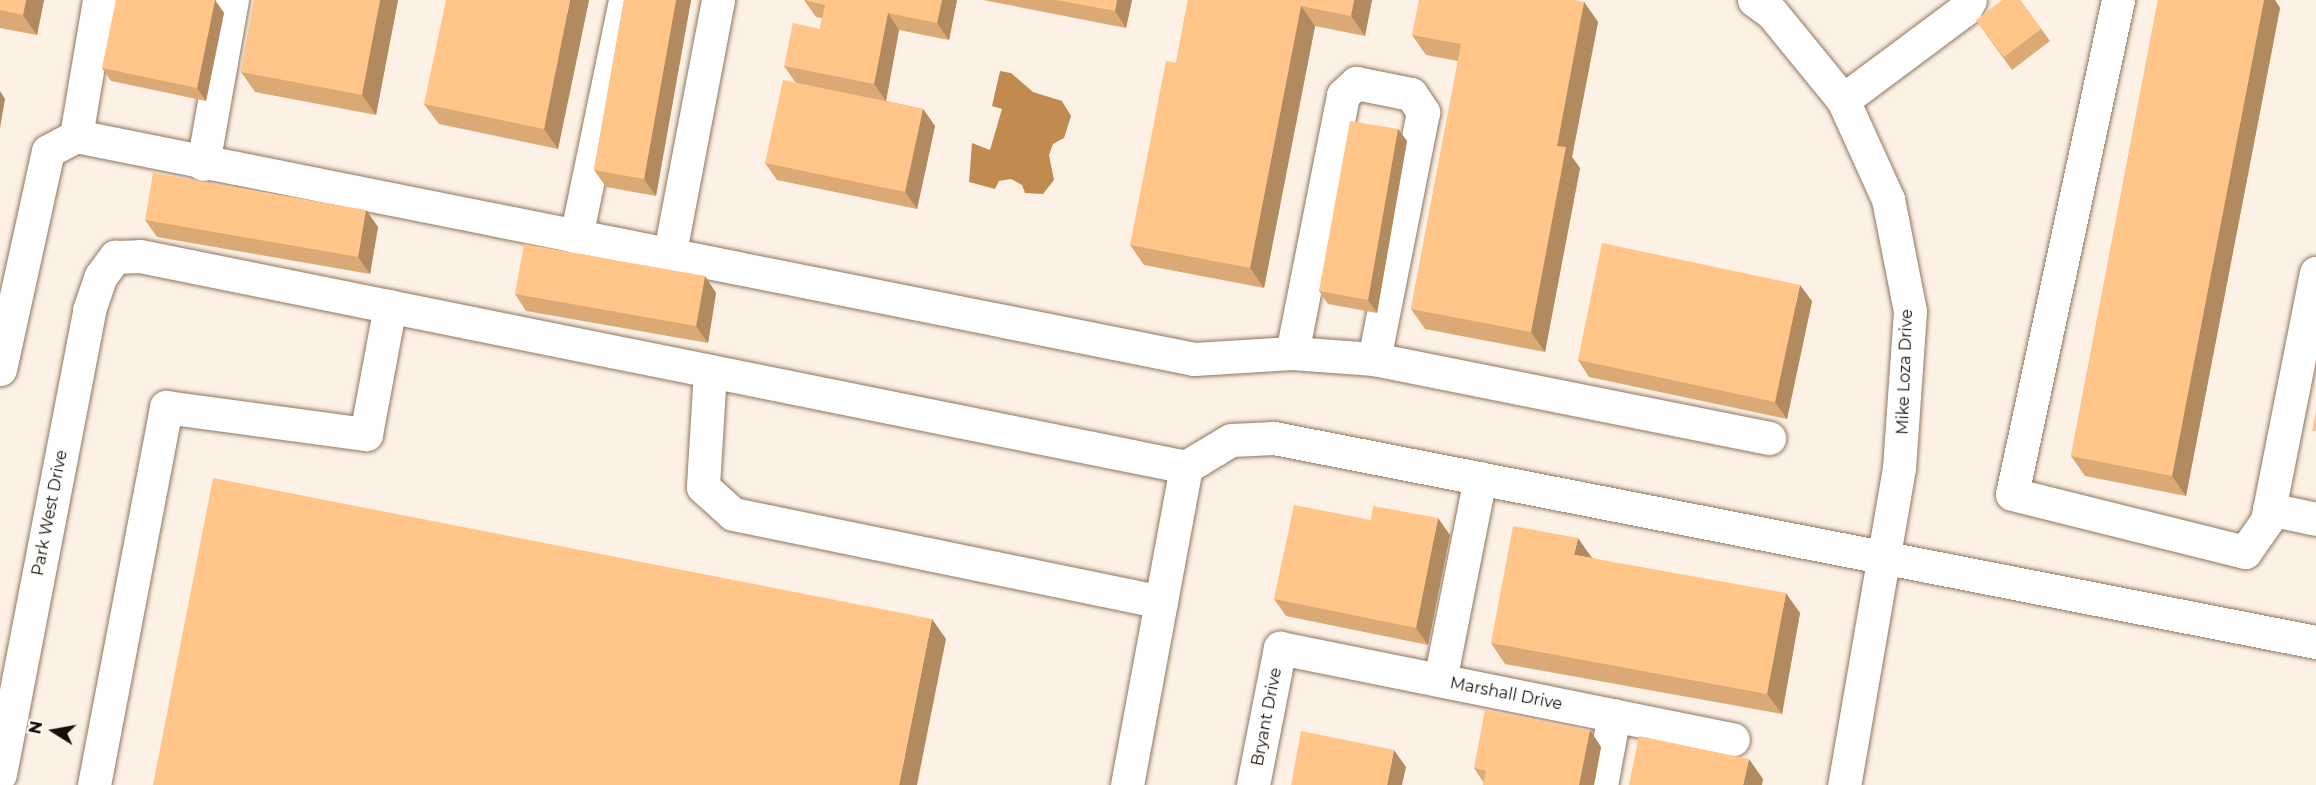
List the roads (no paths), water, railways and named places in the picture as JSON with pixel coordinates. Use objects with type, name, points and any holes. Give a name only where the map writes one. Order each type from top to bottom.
[{"type":"street","points":[[76,136],[99,0]]},
{"type":"street","points":[[203,164],[232,0]]},
{"type":"street","points":[[576,237],[624,0]]},
{"type":"street","points":[[669,257],[718,0]]},
{"type":"street","name":"Mike Loza Drive","points":[[1754,0],[1772,13],[1843,100],[1888,200],[1910,311],[1906,408],[1881,558],[1869,658],[1844,785]]},
{"type":"street","points":[[1843,100],[1965,9],[1970,0]]},
{"type":"street","points":[[2118,0],[2012,494],[2245,552],[2267,520],[2316,273]]},
{"type":"street","points":[[1293,353],[1343,95],[1356,83],[1411,94],[1423,112],[1374,359]]},
{"type":"street","points":[[0,369],[48,152],[76,136],[203,164],[669,257],[1194,359],[1293,353],[1374,359],[1769,438]]},
{"type":"street","name":"Park West Drive","points":[[0,774],[11,659],[89,310],[100,276],[115,257],[140,256],[390,306]]},
{"type":"street","points":[[94,785],[166,407],[366,434],[390,306],[1186,467],[1231,440],[1274,438],[2316,642]]},
{"type":"street","points":[[710,371],[703,486],[733,514],[1161,602]]},
{"type":"street","points":[[1127,785],[1186,467]]},
{"type":"street","points":[[1440,680],[1480,478]]},
{"type":"street","points":[[2269,509],[2316,519]]},
{"type":"street","name":"Marshall Drive","points":[[1280,648],[1732,739]]},
{"type":"street","name":"Bryant Drive","points":[[1253,785],[1280,648]]},
{"type":"street","points":[[1601,785],[1614,715]]},
{"type":"street","points":[[0,784],[4,785]]}]
